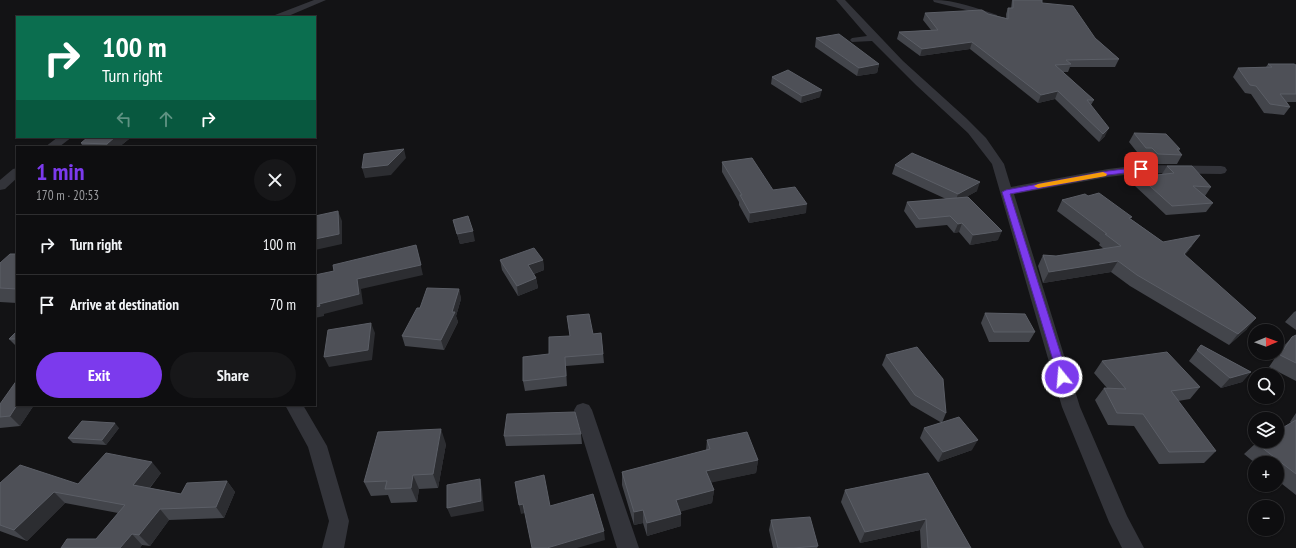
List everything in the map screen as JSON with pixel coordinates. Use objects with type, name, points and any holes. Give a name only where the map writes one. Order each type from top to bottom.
[{"type":"street","points":[[281,16],[322,0]]},
{"type":"street","points":[[937,0],[969,8],[998,19]]},
{"type":"street","points":[[847,3],[873,38],[968,126],[988,148],[998,164],[1071,407],[1119,522],[1133,548]]},
{"type":"street","points":[[855,40],[873,38]]},
{"type":"street","points":[[52,146],[64,138]]},
{"type":"street","points":[[1006,192],[1108,173],[1141,169],[1221,170]]},
{"type":"street","points":[[0,186],[16,173]]},
{"type":"street","points":[[295,406],[317,446],[339,521],[332,548]]},
{"type":"street","points":[[583,410],[628,548]]},
{"type":"building","points":[[1013,0],[1042,0],[1042,3],[1073,6],[1095,38],[1119,59],[1066,60],[1071,64],[1055,65],[1094,100],[1087,100],[1109,128],[1103,134],[1058,91],[1041,95],[972,42],[922,49],[899,32],[938,30],[925,13],[982,10],[988,14],[1008,19],[1008,8],[1013,8]]},
{"type":"building","points":[[839,34],[879,64],[859,68],[816,38]]},
{"type":"building","points":[[1268,64],[1296,65],[1296,94],[1280,94],[1290,107],[1270,104],[1256,86],[1250,85],[1238,68],[1272,67]]},
{"type":"building","points":[[788,70],[822,90],[802,96],[772,77]]},
{"type":"building","points":[[1134,133],[1166,134],[1180,149],[1177,149],[1182,155],[1158,154],[1152,148],[1146,148]]},
{"type":"building","points":[[87,138],[114,138],[107,144],[81,143]]},
{"type":"building","points":[[404,149],[388,165],[362,168],[364,154]]},
{"type":"building","points":[[912,153],[980,182],[958,194],[895,165]]},
{"type":"building","points":[[752,158],[773,190],[795,187],[807,204],[750,213],[740,195],[742,195],[722,162]]},
{"type":"building","points":[[1167,166],[1192,166],[1211,187],[1193,186],[1213,203],[1172,206],[1140,177],[1174,173]]},
{"type":"building","points":[[1099,193],[1132,217],[1129,218],[1163,242],[1200,235],[1184,254],[1256,318],[1238,334],[1137,275],[1118,261],[1049,272],[1043,255],[1056,256],[1121,246],[1062,200],[1085,194],[1088,196]]},
{"type":"building","points":[[968,197],[1002,231],[973,235],[962,223],[958,224],[950,216],[919,219],[907,202]]},
{"type":"building","points":[[338,211],[339,234],[316,239],[316,216]]},
{"type":"building","points":[[468,216],[473,231],[457,234],[453,220]]},
{"type":"building","points":[[416,245],[421,265],[357,279],[359,294],[319,304],[320,306],[316,307],[316,275],[334,271],[333,265]]},
{"type":"building","points":[[534,248],[543,260],[528,265],[536,278],[517,286],[500,260]]},
{"type":"building","points":[[10,254],[16,254],[16,289],[0,288],[0,263]]},
{"type":"building","points":[[427,288],[459,289],[452,312],[455,312],[441,340],[402,336],[417,308],[420,308]]},
{"type":"building","points":[[985,313],[1025,314],[1035,332],[994,332]]},
{"type":"building","points":[[589,314],[593,334],[601,333],[603,354],[565,357],[566,376],[523,381],[523,357],[549,354],[549,337],[570,336],[567,316]]},
{"type":"building","points":[[371,323],[368,350],[324,357],[328,330]]},
{"type":"building","points":[[16,332],[16,339],[9,339]]},
{"type":"building","points":[[1296,335],[1296,363],[1284,357],[1284,349],[1292,337]]},
{"type":"building","points":[[1201,345],[1248,370],[1248,373],[1230,378],[1197,350]]},
{"type":"building","points":[[917,347],[943,379],[946,413],[915,395],[886,355]]},
{"type":"building","points":[[1167,352],[1200,387],[1171,391],[1216,451],[1169,452],[1143,414],[1117,413],[1104,388],[1126,389],[1102,361]]},
{"type":"building","points":[[16,381],[16,406],[10,416],[0,417],[0,404]]},
{"type":"building","points":[[575,412],[581,434],[504,436],[507,414]]},
{"type":"building","points":[[959,417],[978,440],[943,452],[924,428]]},
{"type":"building","points":[[1296,420],[1296,474],[1284,465],[1284,456],[1273,456],[1262,448],[1284,448],[1284,427]]},
{"type":"building","points":[[82,421],[115,423],[102,440],[68,438]]},
{"type":"building","points":[[441,429],[433,474],[413,475],[411,488],[385,489],[387,481],[364,482],[378,432]]},
{"type":"building","points":[[747,432],[758,460],[706,471],[714,490],[676,500],[681,514],[647,523],[643,510],[634,512],[622,472],[710,449],[707,440]]},
{"type":"building","points":[[106,453],[152,462],[133,485],[181,494],[187,483],[227,481],[216,507],[160,509],[139,535],[132,534],[120,548],[61,548],[67,539],[96,539],[125,505],[54,492],[14,530],[0,525],[0,483],[20,465],[78,484]]},
{"type":"building","points":[[928,473],[971,548],[928,548],[926,519],[865,532],[845,490]]},
{"type":"building","points":[[544,475],[550,506],[593,494],[604,531],[547,548],[532,548],[523,504],[519,505],[515,482]]},
{"type":"building","points":[[480,479],[481,501],[447,508],[447,485]]},
{"type":"building","points":[[810,517],[818,546],[778,548],[771,520]]},
{"type":"slow traffic","points":[[1038,186],[1103,174]]},
{"type":"route","points":[[1062,377],[1006,192],[1108,173],[1141,169]]}]
